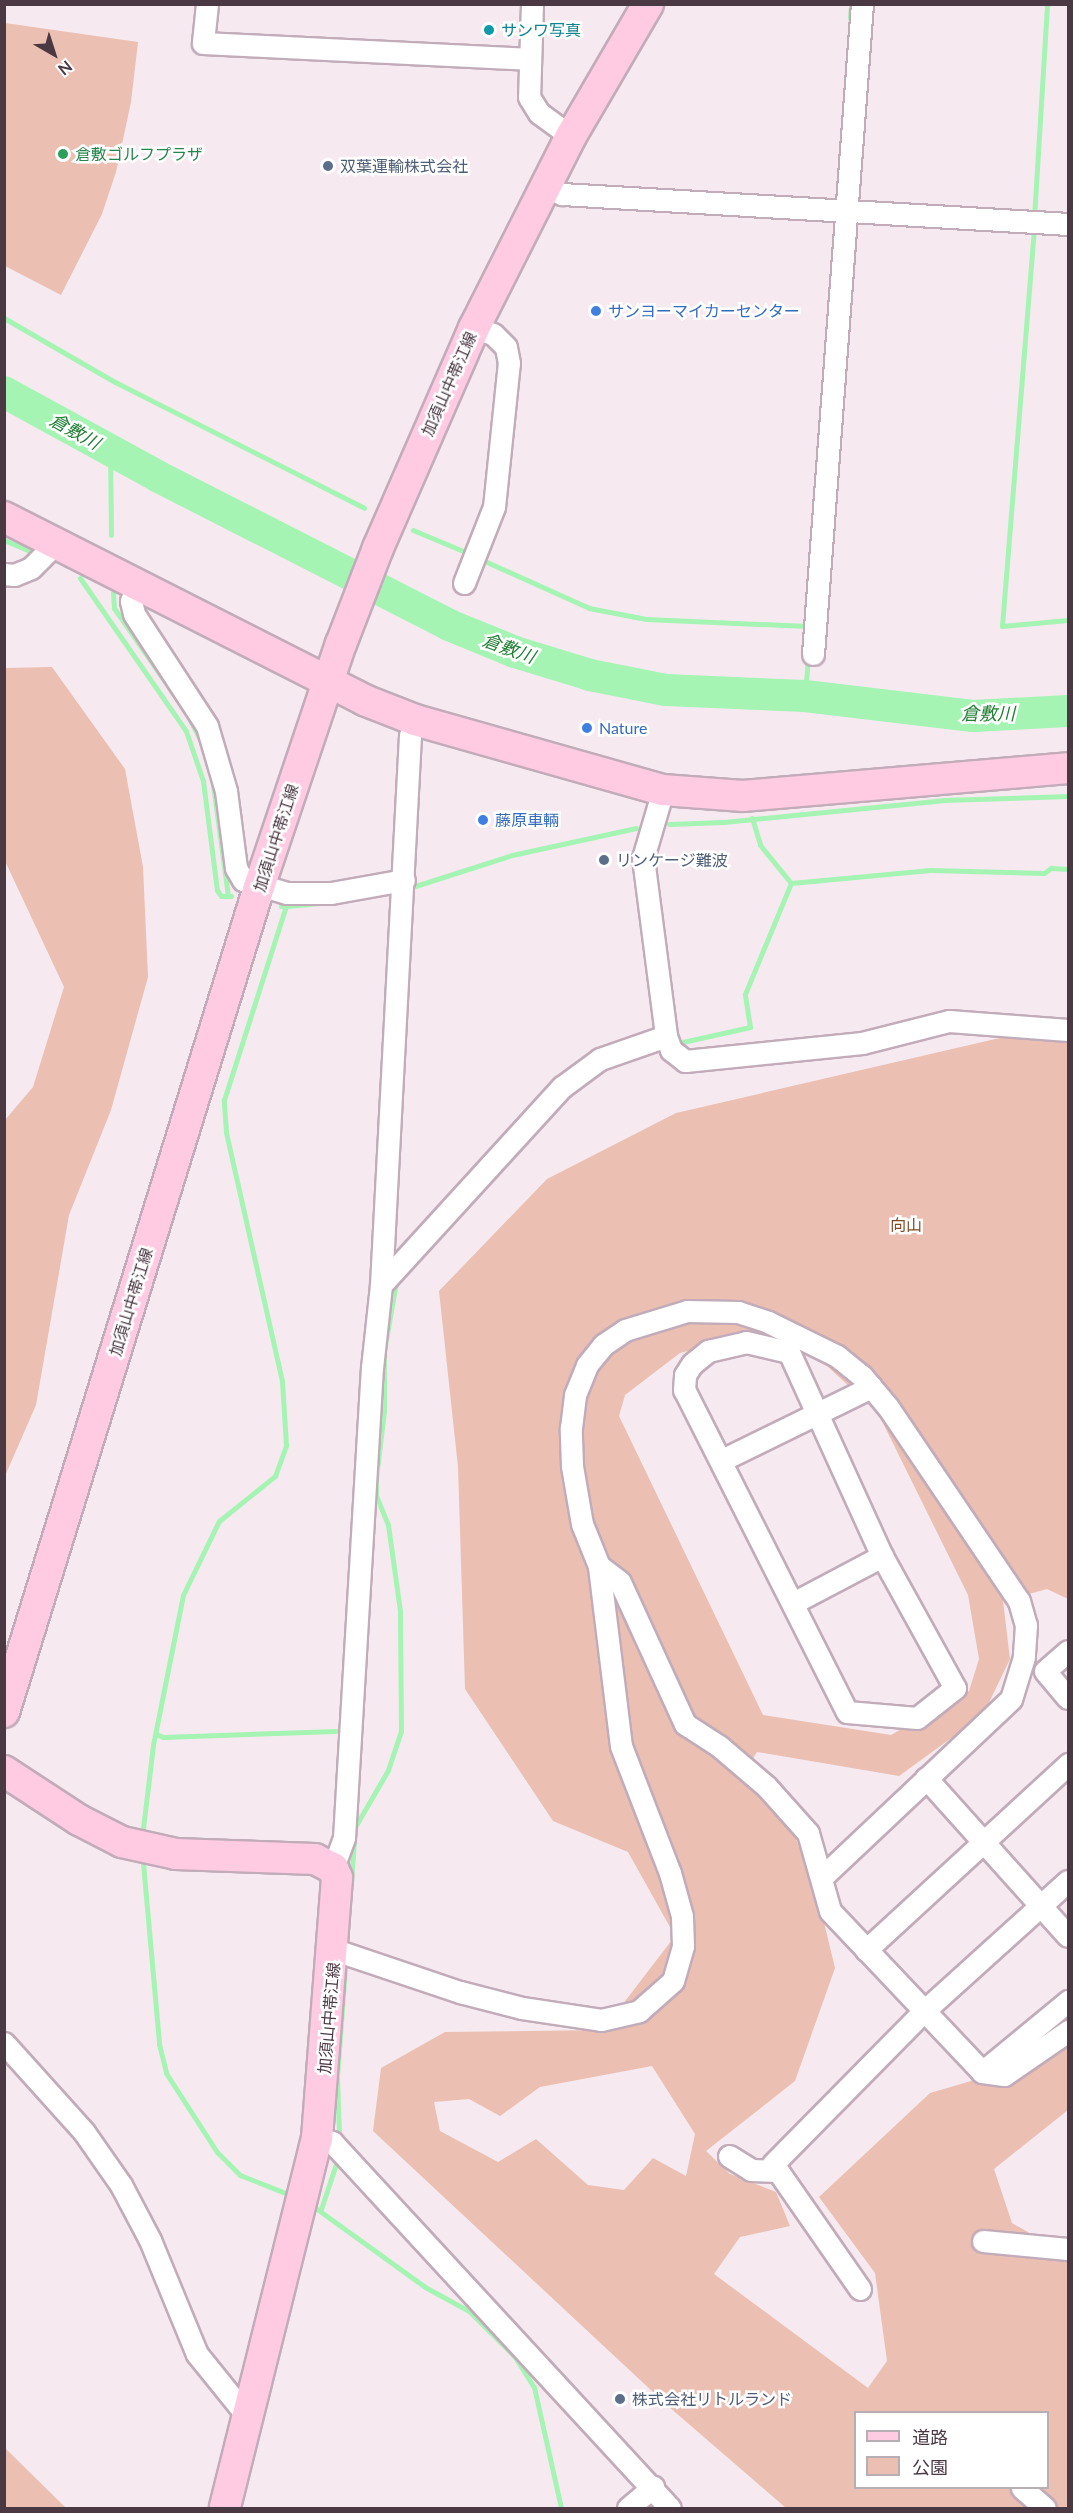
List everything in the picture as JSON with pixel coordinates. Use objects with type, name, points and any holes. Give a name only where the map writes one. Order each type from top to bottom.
[{"type":"main road","name":"加須山中帯江線","points":[[4,1712],[260,887],[327,682],[378,548],[474,328],[571,136],[648,4]]},
{"type":"main road","points":[[4,518],[327,682],[415,720],[663,790],[743,796],[1068,768]]},
{"type":"main road","points":[[4,1771],[79,1820],[122,1842],[176,1854],[315,1859],[333,1868]]},
{"type":"main road","name":"加須山中帯江線","points":[[225,2508],[317,2138],[339,1889],[333,1868]]},
{"type":"street","points":[[207,4],[203,43],[527,59]]},
{"type":"street","points":[[532,4],[527,87],[533,106],[571,136]]},
{"type":"street","points":[[813,654],[840,210],[862,4]]},
{"type":"street","points":[[546,186],[562,194],[1068,224]]},
{"type":"street","points":[[471,567],[494,507],[509,363],[506,347],[493,334],[474,328]]},
{"type":"street","points":[[4,574],[14,575],[31,568],[56,543]]},
{"type":"street","points":[[137,586],[131,601],[134,614],[210,735],[226,791],[236,868],[243,880],[260,887],[287,893],[331,893],[403,887]]},
{"type":"street","points":[[333,1868],[344,1838],[372,1368],[381,1285],[410,736],[415,720]]},
{"type":"street","points":[[663,790],[643,858],[666,1036],[671,1050],[685,1061],[862,1043],[949,1022],[1068,1030]]},
{"type":"street","points":[[381,1285],[562,1087],[610,1054],[666,1036]]},
{"type":"street","points":[[335,1950],[460,1992],[522,2008],[602,2020],[639,2011],[673,1981],[683,1946],[682,1916],[670,1873],[621,1746],[599,1566],[582,1524],[572,1466],[571,1428],[575,1395],[587,1365],[603,1345],[625,1330],[687,1311],[738,1312],[768,1322],[837,1356],[871,1387],[1019,1601],[1026,1625],[1024,1657],[1011,1699]]},
{"type":"street","points":[[746,1342],[789,1352],[815,1414],[882,1556],[955,1688],[917,1718],[847,1712],[722,1460],[684,1390],[685,1375],[692,1364],[708,1351],[746,1342]]},
{"type":"street","points":[[722,1460],[871,1387]]},
{"type":"street","points":[[793,1603],[882,1556]]},
{"type":"street","points":[[599,1566],[620,1582],[686,1724],[719,1746],[766,1786],[808,1833],[830,1911],[982,2072],[1004,2075],[1068,2031]]},
{"type":"street","points":[[822,1877],[1011,1699],[1068,1651]]},
{"type":"street","points":[[1045,1671],[1068,1698]]},
{"type":"street","points":[[866,1950],[1068,1764]]},
{"type":"street","points":[[926,1778],[1068,1936]]},
{"type":"street","points":[[860,2289],[773,2164],[924,2011],[1043,1907],[1068,1881]]},
{"type":"street","points":[[982,2072],[1068,2001]]},
{"type":"street","points":[[4,2043],[84,2132],[121,2185],[150,2240],[197,2354],[247,2416]]},
{"type":"street","points":[[317,2138],[332,2142],[481,2308],[653,2487],[670,2508]]},
{"type":"street","points":[[729,2156],[751,2170],[778,2171]]},
{"type":"street","points":[[983,2241],[1068,2249]]},
{"type":"street","points":[[628,2508],[653,2487]]},
{"type":"street","points":[[1024,2489],[1045,2508]]},
{"type":"green space","name":"倉敷ゴルフプラザ","points":[[5,23],[138,42],[131,102],[116,172],[102,214],[61,295],[5,266]]},
{"type":"green space","points":[[52,667],[125,769],[143,867],[148,977],[111,1110],[69,1215],[36,1405],[5,1476],[5,1120],[33,1087],[64,987],[5,861],[5,668]]},
{"type":"green space","name":"向山","points":[[1039,1029],[1068,1037],[1068,1599],[1047,1589],[1003,1601],[1010,1659],[983,1715],[899,1776],[757,1752],[740,1778],[790,1825],[815,1885],[835,1968],[795,2081],[706,2151],[730,2174],[776,2192],[790,2226],[740,2237],[714,2274],[868,2388],[887,2361],[875,2273],[819,2197],[930,2093],[971,2081],[1004,2062],[1068,2008],[1068,2110],[994,2169],[1012,2223],[1068,2255],[1068,2508],[786,2508],[668,2406],[373,2131],[381,2068],[445,2032],[603,2030],[675,1936],[628,1852],[553,1821],[465,1689],[458,1467],[439,1291],[547,1179],[676,1113]],"holes":[[[736,1339],[785,1343],[827,1366],[878,1413],[968,1595],[979,1659],[969,1691],[891,1735],[763,1715],[619,1416],[625,1395],[680,1353]],[[652,2066],[695,2134],[686,2176],[653,2158],[624,2190],[588,2185],[536,2139],[498,2162],[440,2131],[434,2102],[469,2099],[500,2116],[540,2087]]]},
{"type":"green space","points":[[5,2448],[66,2508],[5,2508]]},
{"type":"waterway","points":[[850,18],[851,4]]},
{"type":"waterway","points":[[1034,218],[1047,4]]},
{"type":"waterway","points":[[1034,228],[1002,626],[1068,620]]},
{"type":"waterway","points":[[4,318],[115,382],[364,508]]},
{"type":"waterway","name":"倉敷川","points":[[4,392],[159,477],[449,625],[515,652],[590,675],[666,690],[805,696],[973,716],[1068,711]]},
{"type":"waterway","points":[[110,450],[111,535]]},
{"type":"waterway","points":[[413,530],[470,554]]},
{"type":"waterway","points":[[4,540],[28,550]]},
{"type":"waterway","points":[[478,558],[589,608],[646,619],[809,626]]},
{"type":"waterway","points":[[80,578],[186,731],[203,781],[217,890],[221,896],[231,896]]},
{"type":"waterway","points":[[113,593],[114,608],[177,699]]},
{"type":"waterway","points":[[805,696],[808,656]]},
{"type":"waterway","points":[[186,712],[202,744]]},
{"type":"waterway","points":[[213,785],[228,896]]},
{"type":"waterway","points":[[669,824],[724,822],[943,800],[1068,796]]},
{"type":"waterway","points":[[752,818],[760,845],[791,883],[930,870],[1044,873],[1051,868],[1068,869]]},
{"type":"waterway","points":[[406,889],[512,855],[636,828]]},
{"type":"waterway","points":[[678,1043],[750,1027],[745,994],[791,883]]},
{"type":"waterway","points":[[286,906],[320,903]]},
{"type":"waterway","points":[[143,1828],[153,1745],[183,1595],[219,1521],[275,1476],[286,1445],[282,1381],[226,1132],[224,1100],[286,906],[281,906]]},
{"type":"waterway","points":[[351,1883],[355,1827],[388,1770],[401,1731],[400,1611],[388,1525],[376,1495],[384,1411],[384,1351],[396,1282]]},
{"type":"waterway","points":[[156,1734],[163,1737],[336,1731]]},
{"type":"waterway","points":[[143,1863],[159,2044],[166,2073],[217,2152],[240,2175],[288,2194]]},
{"type":"waterway","points":[[339,2134],[337,2077],[345,1969]]},
{"type":"waterway","points":[[321,2209],[337,2161]]},
{"type":"waterway","points":[[310,2204],[425,2287],[469,2311],[515,2357],[534,2387],[561,2508]]},
{"type":"place","name":"サンワ写真","points":[[489,30]]},
{"type":"place","name":"倉敷ゴルフプラザ","points":[[63,154]]},
{"type":"place","name":"双葉運輸株式会社","points":[[328,166]]},
{"type":"place","name":"サンヨーマイカーセンター","points":[[596,311]]},
{"type":"place","name":"Nature","points":[[587,728]]},
{"type":"place","name":"藤原車輛","points":[[483,820]]},
{"type":"place","name":"リンケージ難波","points":[[604,860]]},
{"type":"place","name":"株式会社リトルランド","points":[[620,2399]]}]
